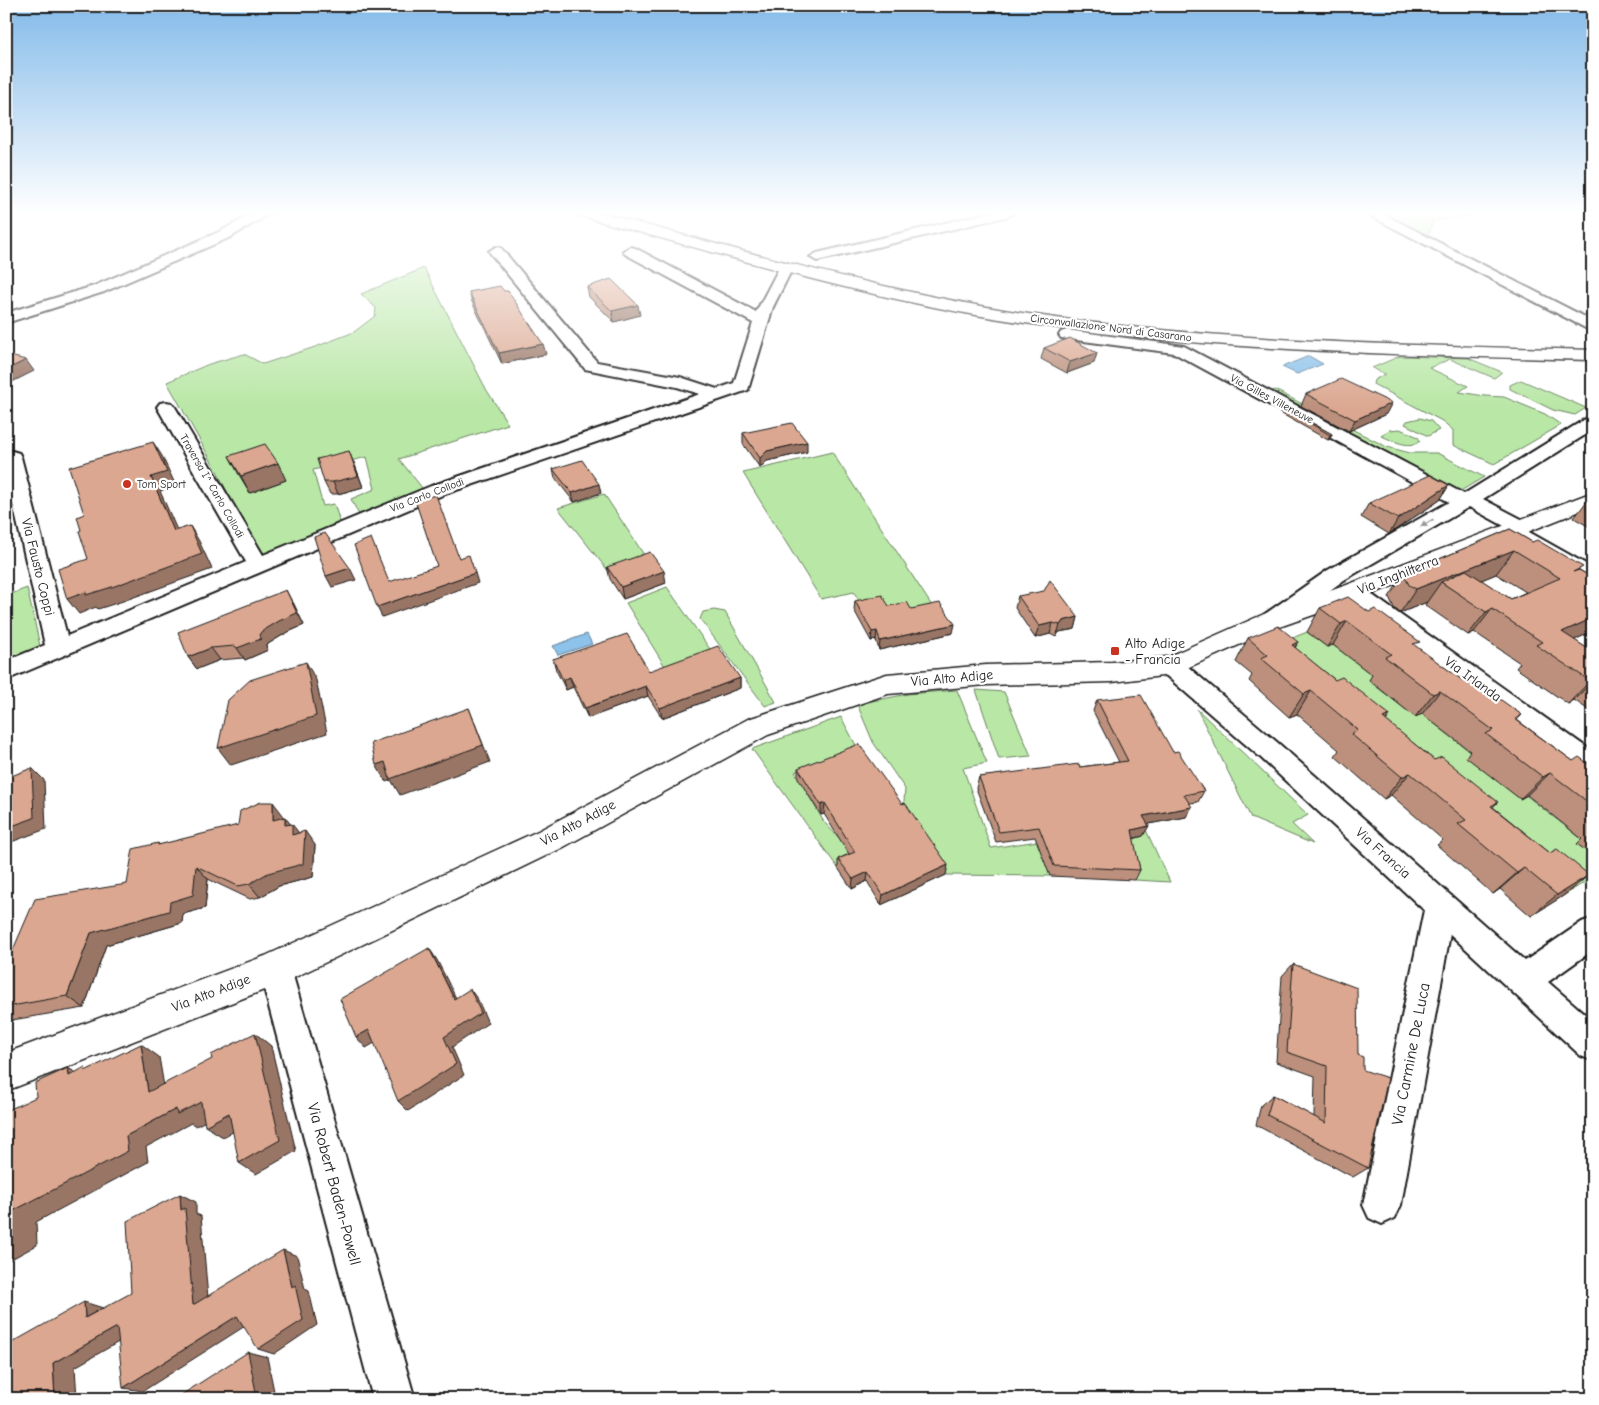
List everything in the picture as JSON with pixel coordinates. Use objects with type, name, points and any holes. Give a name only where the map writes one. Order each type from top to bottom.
[{"type":"main road","name":"Circonvallazione Nord di Casarano","points":[[839,278],[931,301],[1030,319],[1159,335],[1316,346],[1593,355]]},
{"type":"main road","name":"Via Inghilterra","points":[[1171,666],[1273,620],[1354,592],[1593,498]]},
{"type":"main road","name":"Via Alto Adige","points":[[6,1072],[274,969],[548,840],[758,728],[887,684],[986,675],[1112,672],[1171,666]]},
{"type":"street","points":[[6,318],[99,289],[125,278]]},
{"type":"street","points":[[518,278],[591,366],[613,372],[680,382],[716,394]]},
{"type":"street","points":[[680,278],[761,321]]},
{"type":"street","name":"Via Carlo Collodi","points":[[6,670],[438,490],[742,386],[765,307],[780,278]]},
{"type":"street","points":[[1498,278],[1593,326]]},
{"type":"street","name":"Via Gilles Villeneuve","points":[[1067,335],[1178,348],[1467,500]]},
{"type":"street","name":"Traversa I^ Carlo Collodi","points":[[166,407],[258,565]]},
{"type":"street","name":"Via Inghilterra","points":[[1273,620],[1336,576],[1467,500],[1593,422]]},
{"type":"street","points":[[1576,432],[1593,441]]},
{"type":"street","name":"Via Fausto Coppi","points":[[12,456],[58,649]]},
{"type":"street","points":[[1467,500],[1593,561]]},
{"type":"street","points":[[1522,527],[1593,578]]},
{"type":"street","name":"Via Irlanda","points":[[1354,592],[1593,766]]},
{"type":"street","name":"Via Francia","points":[[1171,666],[1269,750],[1593,1044]]},
{"type":"street","name":"Via Carmine De Luca","points":[[1382,1205],[1440,904]]},
{"type":"street","points":[[1524,980],[1593,932]]},
{"type":"street","name":"Via Robert Baden-Powell","points":[[274,969],[394,1399]]},
{"type":"green space","points":[[401,278],[429,278],[486,389],[508,424],[399,459],[423,489],[359,515],[351,499],[375,489],[367,457],[313,470],[323,506],[334,504],[340,522],[258,557],[217,471],[167,382],[209,364],[244,354],[263,364],[354,332],[375,316],[376,308],[361,294]]},
{"type":"green space","points":[[1400,356],[1468,358],[1502,372],[1494,378],[1450,359],[1429,368],[1468,386],[1459,392],[1504,397],[1545,414],[1561,425],[1494,464],[1453,445],[1453,430],[1442,421],[1373,384],[1374,380],[1385,374],[1372,368]]},
{"type":"green space","points":[[1521,380],[1586,408],[1575,415],[1553,410],[1510,389],[1510,385]]},
{"type":"green space","points":[[1275,390],[1387,447],[1410,453],[1437,453],[1484,477],[1459,492],[1270,392]]},
{"type":"green space","points":[[1420,418],[1431,421],[1439,430],[1428,436],[1405,424],[1407,421]]},
{"type":"green space","points":[[1400,429],[1418,437],[1420,441],[1411,445],[1395,442],[1381,436],[1389,430]]},
{"type":"green space","points":[[832,452],[932,606],[888,616],[863,608],[854,592],[821,599],[743,473]]},
{"type":"green space","points":[[604,494],[648,561],[609,572],[558,508]]},
{"type":"green space","points":[[667,587],[716,658],[669,673],[626,603]]},
{"type":"green space","points":[[27,588],[40,646],[6,659],[6,596]]},
{"type":"green space","points":[[714,610],[725,612],[776,702],[765,706],[700,619],[703,612]]},
{"type":"green space","points":[[1307,632],[1327,647],[1333,645],[1375,677],[1369,681],[1415,717],[1422,714],[1583,840],[1593,856],[1593,877],[1563,896],[1265,649]]},
{"type":"green space","points":[[957,690],[987,763],[963,768],[991,848],[1038,841],[1050,876],[946,875],[903,813],[905,789],[873,742],[857,704],[908,694]]},
{"type":"green space","points":[[976,690],[1004,692],[1031,756],[999,759]]},
{"type":"green space","points":[[1197,709],[1308,815],[1292,824],[1313,844],[1251,818]]},
{"type":"green space","points":[[841,717],[857,747],[795,772],[824,822],[841,840],[854,862],[838,868],[752,749]]},
{"type":"green space","points":[[1146,830],[1170,882],[1135,880],[1132,866],[1108,835]]},
{"type":"water","points":[[1309,356],[1323,364],[1297,374],[1282,367]]},
{"type":"water","points":[[587,634],[592,644],[558,655],[553,646]]},
{"type":"building","points":[[611,279],[638,305],[612,311],[587,287]]},
{"type":"building","points":[[500,286],[504,291],[508,291],[543,344],[499,353],[469,292]]},
{"type":"building","points":[[1070,338],[1097,353],[1070,362],[1044,348]]},
{"type":"building","points":[[6,355],[26,360],[6,370]]},
{"type":"building","points":[[1341,379],[1392,403],[1355,420],[1306,394]]},
{"type":"building","points":[[1285,408],[1332,434],[1330,435]]},
{"type":"building","points":[[792,423],[807,442],[767,451],[760,458],[743,433]]},
{"type":"building","points":[[153,442],[167,472],[151,477],[174,531],[190,526],[202,554],[112,587],[86,595],[86,592],[67,599],[58,569],[88,559],[79,531],[81,530],[77,517],[84,514],[69,467]]},
{"type":"building","points":[[265,444],[278,463],[241,476],[229,456]]},
{"type":"building","points":[[349,451],[358,476],[333,482],[324,482],[317,459]]},
{"type":"building","points":[[582,460],[599,484],[572,493],[553,469]]},
{"type":"building","points":[[1430,475],[1449,485],[1398,519],[1369,503]]},
{"type":"building","points":[[436,495],[459,558],[469,555],[475,573],[377,607],[354,545],[371,538],[389,582],[437,566],[415,500]]},
{"type":"building","points":[[1510,529],[1532,542],[1537,540],[1583,567],[1573,572],[1579,570],[1593,578],[1593,618],[1562,632],[1593,652],[1593,679],[1590,681],[1536,645],[1542,642],[1492,609],[1486,612],[1441,582],[1466,570],[1511,599],[1560,578],[1514,550],[1416,589],[1409,585],[1404,574]]},
{"type":"building","points":[[325,533],[350,568],[326,576],[314,537]]},
{"type":"building","points":[[650,552],[664,571],[621,587],[607,567]]},
{"type":"building","points":[[1050,580],[1078,617],[1063,621],[1060,625],[1053,623],[1039,626],[1018,596],[1044,591]]},
{"type":"building","points":[[286,590],[297,613],[261,632],[259,635],[261,639],[237,648],[235,646],[211,648],[188,657],[178,632]]},
{"type":"building","points":[[882,595],[889,606],[907,602],[911,609],[940,603],[955,624],[880,641],[877,631],[872,632],[855,601]]},
{"type":"building","points":[[1348,597],[1369,612],[1375,609],[1420,642],[1413,644],[1462,680],[1469,677],[1522,715],[1515,719],[1573,761],[1579,757],[1593,767],[1593,806],[1550,773],[1543,777],[1486,734],[1493,730],[1440,691],[1433,694],[1385,657],[1391,654],[1347,621],[1341,624],[1320,608]]},
{"type":"building","points":[[1278,626],[1298,642],[1292,645],[1335,680],[1342,677],[1390,715],[1383,718],[1434,760],[1442,757],[1498,802],[1491,806],[1550,853],[1557,849],[1589,875],[1557,895],[1524,868],[1517,873],[1458,824],[1466,820],[1410,773],[1402,777],[1351,734],[1358,730],[1311,691],[1304,694],[1261,658],[1268,655],[1248,638]]},
{"type":"building","points":[[627,634],[649,671],[718,646],[740,678],[660,708],[646,686],[585,708],[570,677],[563,680],[553,659]]},
{"type":"building","points":[[306,662],[316,716],[218,748],[228,700],[250,680]]},
{"type":"building","points":[[1141,695],[1173,752],[1178,751],[1204,791],[1184,795],[1192,807],[1143,816],[1149,826],[1132,830],[1140,870],[1054,866],[1039,827],[999,832],[979,777],[1079,764],[1080,767],[1128,761],[1097,700]]},
{"type":"building","points":[[469,708],[483,745],[390,779],[385,762],[376,765],[371,743]]},
{"type":"building","points":[[859,744],[902,804],[905,803],[948,865],[883,895],[868,872],[853,879],[838,859],[855,852],[825,803],[821,805],[798,768]]},
{"type":"building","points":[[32,768],[34,818],[6,828],[6,778]]},
{"type":"building","points":[[261,802],[273,802],[273,820],[285,817],[285,825],[292,824],[292,835],[305,831],[303,864],[268,873],[249,884],[238,886],[196,866],[193,895],[170,902],[169,911],[91,933],[67,996],[6,1007],[6,966],[35,899],[127,884],[133,849],[158,843],[158,845],[238,825],[240,811]]},
{"type":"building","points":[[429,948],[454,999],[470,989],[481,1013],[444,1037],[456,1064],[398,1101],[369,1030],[356,1037],[340,999]]},
{"type":"building","points":[[1293,964],[1357,988],[1358,1055],[1363,1057],[1363,1070],[1388,1078],[1368,1168],[1267,1115],[1273,1095],[1326,1123],[1327,1066],[1287,1052]]},
{"type":"building","points":[[255,1033],[280,1140],[239,1163],[229,1113],[205,1126],[201,1102],[177,1114],[176,1109],[126,1136],[128,1151],[11,1212],[12,1236],[6,1239],[6,1111],[36,1097],[35,1083],[68,1068],[69,1076],[85,1067],[85,1071],[141,1044],[148,1092],[212,1059],[211,1055]]},
{"type":"building","points":[[180,1194],[181,1210],[185,1208],[193,1305],[283,1250],[292,1287],[295,1285],[303,1320],[258,1349],[237,1316],[123,1388],[117,1327],[53,1363],[55,1399],[6,1399],[6,1346],[84,1302],[85,1318],[131,1293],[127,1221]]},
{"type":"building","points":[[248,1352],[256,1392],[246,1399],[175,1399]]},
{"type":"place","name":"Tom Sport","points":[[127,484]]},
{"type":"place","name":"Alto Adige - Francia","points":[[1115,651]]}]
